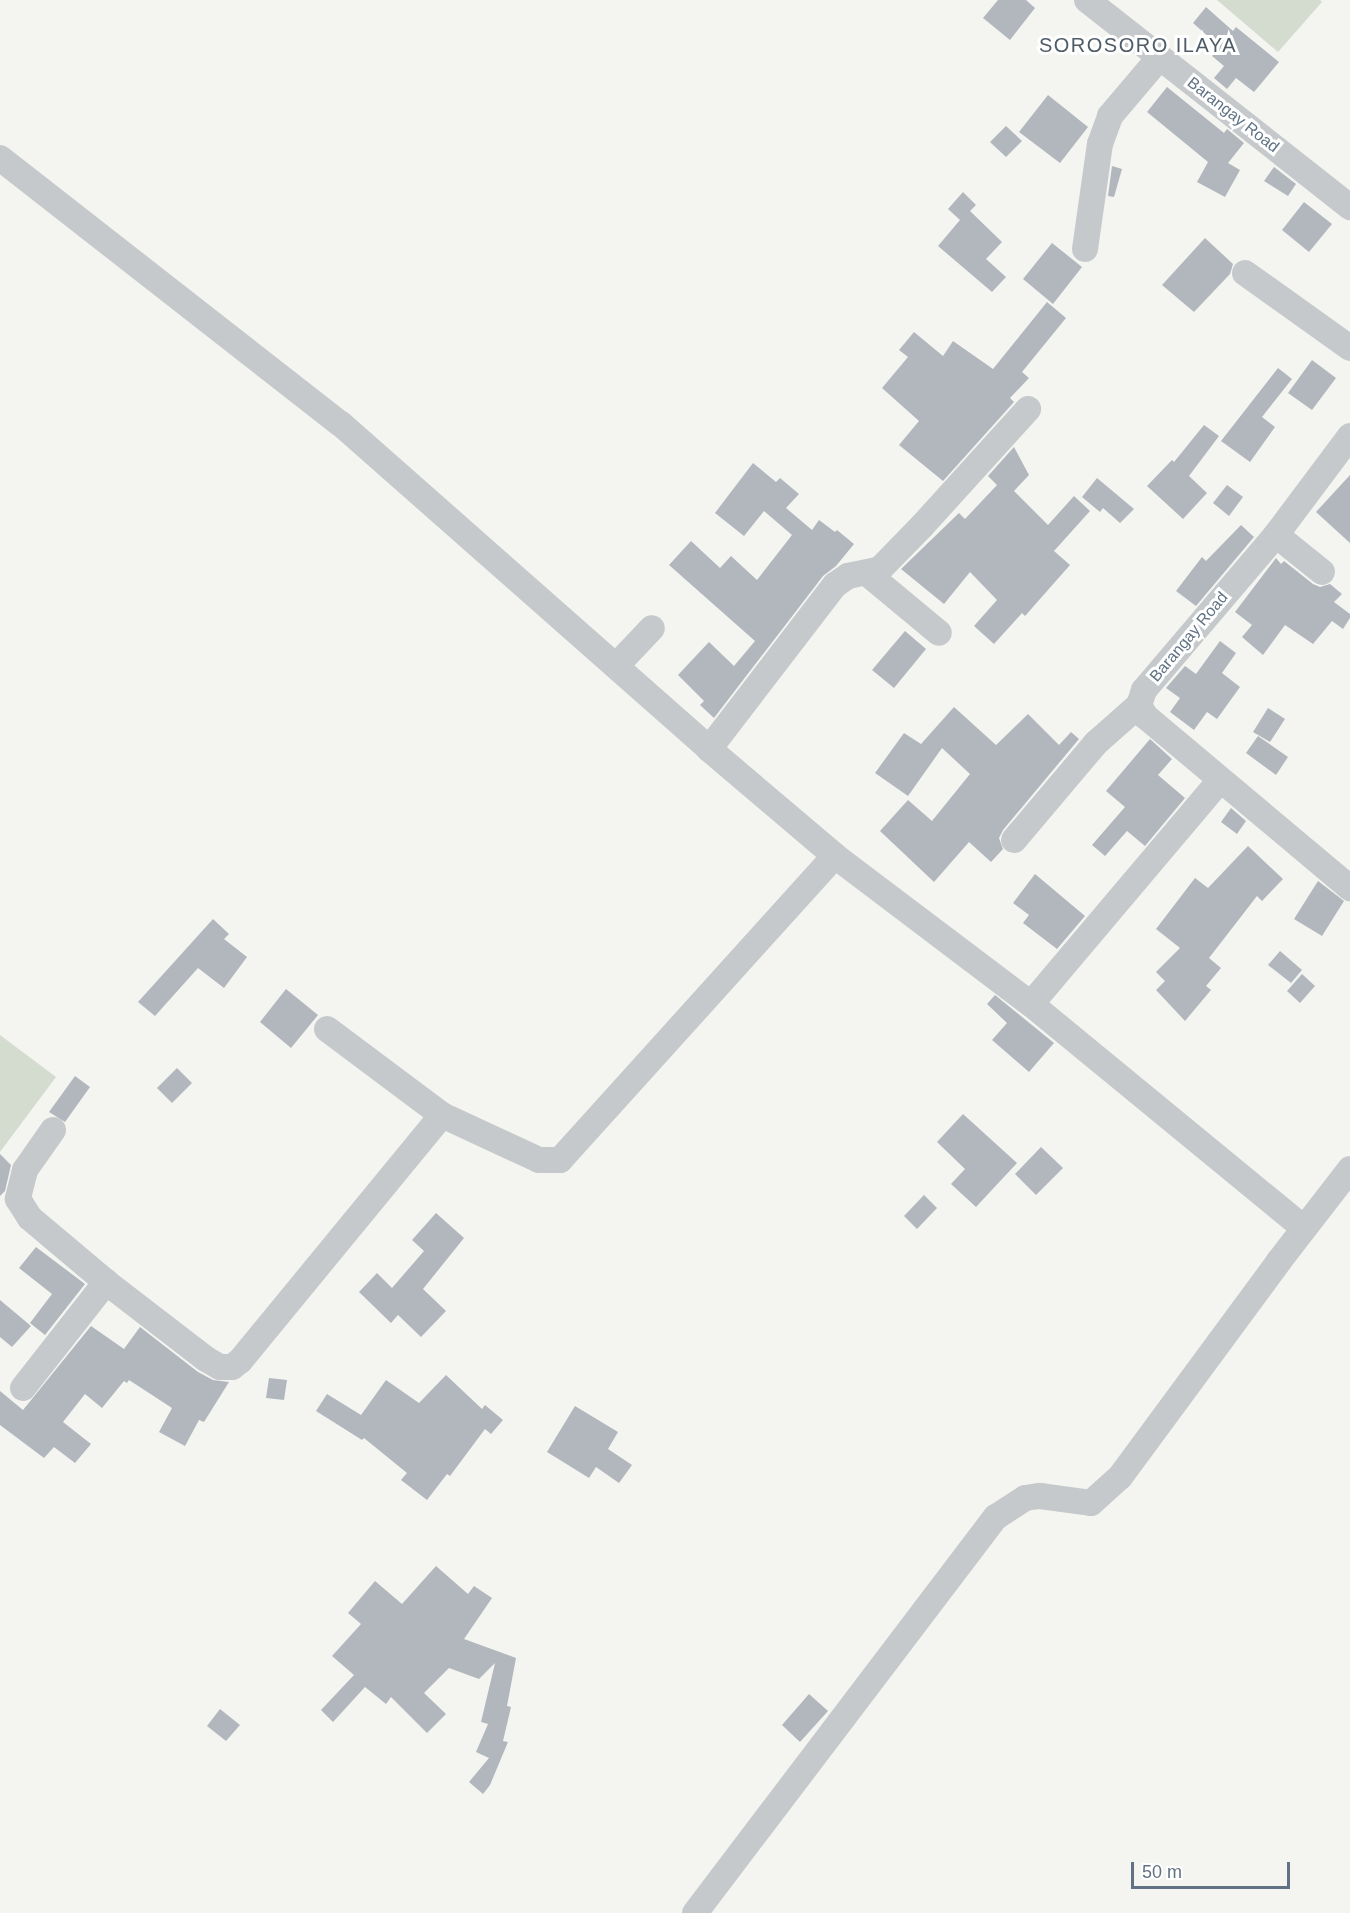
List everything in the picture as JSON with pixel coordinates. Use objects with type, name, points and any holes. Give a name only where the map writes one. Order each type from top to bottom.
[{"type":"street","name":"Barangay Road","points":[[1087,0],[1350,207]]},
{"type":"street","points":[[1085,249],[1100,144],[1110,116],[1160,57]]},
{"type":"street","points":[[0,158],[341,423],[709,749],[836,856],[1031,1004],[1304,1228]]},
{"type":"street","points":[[1245,273],[1277,298],[1309,316],[1350,348]]},
{"type":"street","points":[[709,749],[835,585],[848,576],[868,573],[880,568],[922,526],[1028,409]]},
{"type":"street","name":"Barangay Road","points":[[1139,705],[1144,690],[1276,535],[1350,436]]},
{"type":"street","points":[[1276,535],[1322,572]]},
{"type":"street","points":[[868,573],[939,633]]},
{"type":"street","points":[[616,666],[652,628]]},
{"type":"street","points":[[1014,840],[1103,736],[1139,705],[1145,716],[1350,888]]},
{"type":"street","points":[[1031,1004],[1220,780]]},
{"type":"street","points":[[327,1029],[442,1115],[539,1160],[560,1160],[836,856]]},
{"type":"street","points":[[53,1130],[25,1170],[18,1199],[30,1218],[106,1282],[206,1359],[220,1367],[232,1367],[240,1361],[442,1115]]},
{"type":"street","points":[[695,1913],[996,1517],[1025,1497],[1040,1496],[1091,1503],[1120,1477],[1350,1169]]},
{"type":"street","points":[[23,1388],[106,1282]]},
{"type":"shaded area","points":[[1217,0],[1320,0],[1322,2],[1278,52]]},
{"type":"shaded area","points":[[0,1035],[56,1077],[0,1152]]},
{"type":"building","points":[[998,0],[1026,0],[1035,8],[1010,40],[983,18]]},
{"type":"building","points":[[1206,7],[1233,31],[1236,27],[1279,62],[1254,92],[1236,78],[1227,89],[1214,78],[1224,66],[1212,56],[1220,47],[1193,23]]},
{"type":"building","points":[[1167,87],[1224,133],[1227,129],[1244,143],[1228,163],[1240,170],[1225,197],[1197,182],[1208,162],[1147,112]]},
{"type":"building","points":[[1048,95],[1088,127],[1060,163],[1019,132]]},
{"type":"building","points":[[1006,126],[1022,141],[1006,157],[990,142]]},
{"type":"building","points":[[1112,166],[1122,169],[1114,197],[1108,196]]},
{"type":"building","points":[[1274,167],[1296,184],[1288,196],[1264,181]]},
{"type":"building","points":[[963,192],[976,205],[970,211],[1002,242],[986,259],[1006,277],[992,292],[938,246],[960,220],[948,209]]},
{"type":"building","points":[[1304,202],[1332,224],[1309,252],[1282,230]]},
{"type":"building","points":[[1205,238],[1233,264],[1230,274],[1194,312],[1162,285]]},
{"type":"building","points":[[1052,243],[1082,267],[1053,304],[1023,279]]},
{"type":"building","points":[[1047,302],[1066,318],[1022,372],[1029,378],[1010,398],[1014,402],[943,481],[899,445],[919,421],[882,388],[908,357],[899,350],[914,332],[943,356],[953,341],[993,369]]},
{"type":"building","points":[[1312,360],[1336,378],[1312,410],[1288,393]]},
{"type":"building","points":[[1278,368],[1292,379],[1262,417],[1275,427],[1250,462],[1221,441]]},
{"type":"building","points":[[1204,425],[1219,436],[1189,476],[1207,493],[1183,519],[1147,486],[1172,460],[1174,462]]},
{"type":"building","points":[[1014,447],[1029,475],[1014,491],[1048,525],[1074,496],[1090,511],[1054,551],[1070,565],[1025,616],[1022,613],[994,644],[974,626],[997,600],[970,572],[944,604],[901,569],[959,513],[965,519],[997,485],[988,476]]},
{"type":"building","points":[[753,463],[776,482],[780,478],[799,494],[786,508],[812,530],[819,520],[835,532],[837,530],[854,544],[836,566],[823,576],[714,718],[700,705],[704,701],[678,675],[709,642],[734,666],[755,641],[669,565],[691,541],[720,568],[731,556],[757,580],[792,535],[764,511],[744,536],[715,513]]},
{"type":"building","points":[[1350,475],[1350,543],[1316,512]]},
{"type":"building","points":[[1097,478],[1134,509],[1120,523],[1103,508],[1100,512],[1082,497]]},
{"type":"building","points":[[1227,485],[1243,497],[1229,516],[1213,503]]},
{"type":"building","points":[[1241,525],[1254,537],[1196,606],[1176,591],[1202,557],[1206,561]]},
{"type":"building","points":[[1276,558],[1281,564],[1284,561],[1313,584],[1320,587],[1330,584],[1342,594],[1334,602],[1350,614],[1350,618],[1343,629],[1332,621],[1313,644],[1285,625],[1263,655],[1242,637],[1252,625],[1235,612]]},
{"type":"building","points":[[905,631],[926,649],[894,688],[872,670]]},
{"type":"building","points":[[1220,641],[1236,653],[1222,673],[1240,687],[1217,719],[1207,712],[1194,730],[1170,712],[1180,698],[1166,688],[1185,666],[1196,674]]},
{"type":"building","points":[[954,707],[996,745],[1028,714],[1059,745],[1071,732],[1079,739],[1003,830],[999,838],[1003,849],[991,862],[969,842],[934,882],[880,831],[908,800],[932,821],[970,774],[942,748],[908,796],[875,773],[904,733],[921,744]]},
{"type":"building","points":[[1268,708],[1285,719],[1270,742],[1253,732]]},
{"type":"building","points":[[1258,736],[1288,757],[1276,775],[1246,753]]},
{"type":"building","points":[[1150,739],[1172,759],[1158,775],[1185,798],[1145,846],[1127,831],[1105,856],[1092,845],[1125,807],[1106,791]]},
{"type":"building","points":[[1231,808],[1246,821],[1237,834],[1221,822]]},
{"type":"building","points":[[1248,846],[1283,879],[1262,901],[1257,896],[1209,958],[1221,968],[1206,986],[1211,990],[1185,1021],[1156,990],[1165,981],[1156,972],[1180,948],[1156,929],[1195,878],[1208,888]]},
{"type":"building","points":[[1035,874],[1085,916],[1057,949],[1023,923],[1029,915],[1013,903]]},
{"type":"building","points":[[1318,881],[1344,901],[1322,936],[1294,919]]},
{"type":"building","points":[[213,919],[229,934],[224,939],[247,957],[224,988],[198,968],[155,1016],[138,1002]]},
{"type":"building","points":[[1280,951],[1302,970],[1291,983],[1268,965]]},
{"type":"building","points":[[1302,974],[1315,986],[1300,1003],[1287,991]]},
{"type":"building","points":[[286,989],[318,1015],[291,1048],[260,1022]]},
{"type":"building","points":[[995,995],[1054,1043],[1029,1072],[992,1040],[1007,1023],[987,1004]]},
{"type":"building","points":[[177,1068],[192,1083],[172,1103],[157,1088]]},
{"type":"building","points":[[75,1076],[90,1087],[65,1122],[49,1112]]},
{"type":"building","points":[[963,1114],[1017,1163],[976,1207],[951,1184],[965,1169],[937,1142]]},
{"type":"building","points":[[1041,1147],[1063,1168],[1036,1195],[1015,1174]]},
{"type":"building","points":[[0,1154],[11,1165],[5,1191],[0,1196]]},
{"type":"building","points":[[924,1195],[937,1208],[917,1229],[904,1216]]},
{"type":"building","points":[[436,1213],[464,1238],[423,1289],[446,1311],[421,1337],[398,1315],[391,1323],[359,1292],[377,1273],[392,1288],[424,1251],[412,1240]]},
{"type":"building","points":[[36,1247],[85,1284],[45,1335],[30,1323],[52,1294],[19,1268]]},
{"type":"building","points":[[0,1300],[31,1326],[12,1347],[0,1337]]},
{"type":"building","points":[[91,1326],[124,1349],[140,1327],[198,1372],[213,1380],[229,1382],[204,1422],[199,1420],[185,1446],[159,1432],[172,1408],[129,1380],[127,1383],[124,1381],[102,1408],[85,1394],[63,1422],[91,1444],[75,1463],[54,1447],[44,1458],[0,1425],[0,1391],[23,1410]]},
{"type":"building","points":[[446,1375],[482,1409],[485,1405],[503,1420],[491,1434],[485,1429],[450,1476],[447,1474],[427,1500],[401,1480],[407,1473],[364,1438],[362,1440],[316,1411],[327,1394],[361,1415],[386,1380],[419,1403]]},
{"type":"building","points":[[269,1378],[287,1380],[284,1400],[266,1398]]},
{"type":"building","points":[[575,1406],[618,1432],[608,1449],[632,1465],[619,1483],[596,1467],[589,1478],[547,1452]]},
{"type":"building","points":[[436,1566],[468,1594],[474,1586],[492,1598],[464,1639],[516,1658],[507,1706],[511,1707],[503,1741],[508,1742],[490,1785],[483,1794],[469,1782],[489,1758],[476,1752],[488,1724],[481,1722],[495,1663],[479,1679],[449,1668],[424,1693],[446,1714],[427,1733],[391,1697],[386,1704],[365,1687],[333,1722],[321,1710],[354,1675],[332,1656],[361,1624],[348,1613],[375,1581],[402,1604]]},
{"type":"building","points":[[809,1694],[828,1711],[800,1742],[782,1725]]},
{"type":"building","points":[[220,1709],[240,1725],[226,1741],[207,1726]]},
{"type":"district","name":"SOROSORO ILAYA","points":[[1138,45]]}]
